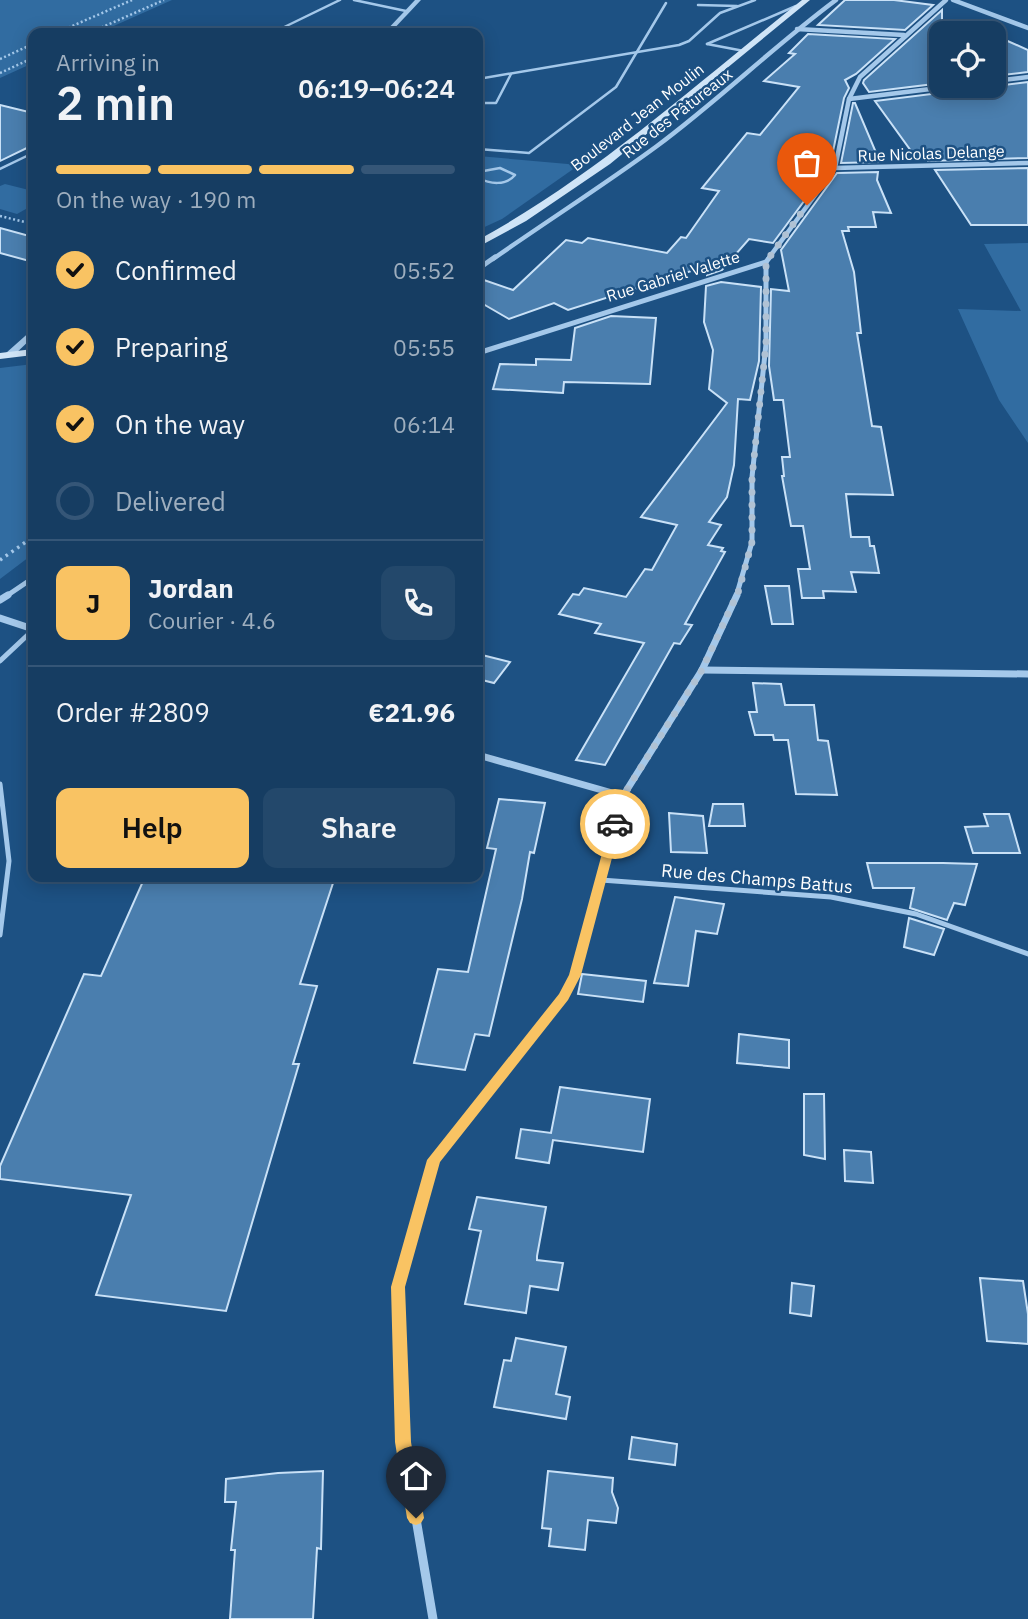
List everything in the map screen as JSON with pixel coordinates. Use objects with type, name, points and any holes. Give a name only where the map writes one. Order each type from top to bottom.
[{"type":"main road","name":"Boulevard Jean Moulin","points":[[483,241],[540,210],[598,170],[802,3]]},
{"type":"main road","points":[[5,355],[28,353]]},
{"type":"street","points":[[391,28],[418,0]]},
{"type":"street","name":"Rue des Pâtureaux","points":[[483,267],[657,146],[758,65],[797,29],[836,0]]},
{"type":"street","name":"Rue Gabriel Valette","points":[[483,351],[766,262],[835,168],[849,99],[860,77],[946,0]]},
{"type":"street","points":[[953,0],[1028,28]]},
{"type":"street","points":[[797,29],[904,35]]},
{"type":"street","points":[[1006,80],[1028,77]]},
{"type":"street","points":[[849,99],[929,89]]},
{"type":"street","name":"Rue Nicolas Delange","points":[[835,168],[1028,163]]},
{"type":"street","points":[[433,1619],[403,1442],[398,1287],[434,1160],[563,997],[575,975],[623,796],[702,670],[739,590],[752,542],[752,477],[766,344],[766,262]]},
{"type":"street","points":[[5,355],[28,336]]},
{"type":"street","points":[[0,600],[28,581]]},
{"type":"street","points":[[0,618],[28,628]]},
{"type":"street","points":[[702,670],[1028,674]]},
{"type":"street","points":[[483,756],[623,796]]},
{"type":"lane","points":[[282,28],[340,0]]},
{"type":"lane","points":[[354,0],[406,10]]},
{"type":"lane","points":[[483,78],[679,46],[689,41],[720,13],[755,0]]},
{"type":"lane","points":[[483,149],[529,153],[616,87],[666,3]]},
{"type":"lane","points":[[744,51],[707,44],[802,3]]},
{"type":"lane","points":[[698,5],[743,6]]},
{"type":"lane","points":[[483,103],[496,103],[510,74]]},
{"type":"lane","points":[[0,169],[28,155]]},
{"type":"lane","points":[[483,170],[505,169],[513,172],[514,177],[495,183],[483,179]]},
{"type":"lane","points":[[0,661],[28,635]]},
{"type":"lane","points":[[0,783],[9,861],[0,935]]},
{"type":"lane","name":"Rue des Champs Battus","points":[[601,880],[831,897],[916,914],[1028,954]]},
{"type":"path","points":[[68,28],[132,0]]},
{"type":"path","points":[[100,28],[163,0]]},
{"type":"path","points":[[0,59],[28,46]]},
{"type":"path","points":[[0,73],[28,60]]},
{"type":"path","points":[[0,216],[28,223]]},
{"type":"path","points":[[0,560],[28,540]]},
{"type":"shaded area","points":[[0,0],[172,0],[109,28],[28,28],[28,65],[0,78]]},
{"type":"shaded area","points":[[483,156],[579,165],[502,219],[483,228]]},
{"type":"shaded area","points":[[5,184],[28,190],[28,208],[17,214],[0,209],[0,186]]},
{"type":"shaded area","points":[[1028,243],[1028,443],[999,400],[958,309],[1021,311],[984,244]]},
{"type":"shaded area","points":[[28,365],[28,558],[0,579],[0,368]]},
{"type":"building","points":[[845,0],[894,0],[933,5],[905,30],[818,25]]},
{"type":"building","points":[[942,10],[942,21],[930,21]]},
{"type":"building","points":[[929,22],[929,85],[869,92],[864,80]]},
{"type":"building","points":[[808,34],[895,39],[856,74],[845,80],[849,88],[844,98],[830,166],[773,243],[749,239],[722,270],[707,275],[707,266],[568,310],[554,303],[509,319],[483,304],[483,280],[513,290],[566,240],[582,243],[588,238],[667,253],[681,237],[686,238],[719,191],[702,188],[747,133],[760,135],[799,87],[764,81],[795,54],[789,53]]},
{"type":"building","points":[[1006,40],[1028,50],[1028,72],[1006,75]]},
{"type":"building","points":[[1028,82],[1028,158],[928,161],[925,155],[914,155],[875,101],[929,94],[929,98],[1006,98],[1006,85]]},
{"type":"building","points":[[855,103],[880,162],[841,163]]},
{"type":"building","points":[[0,105],[28,112],[28,147],[0,161]]},
{"type":"building","points":[[1028,168],[1028,225],[971,225],[935,170]]},
{"type":"building","points":[[878,172],[877,180],[891,213],[873,212],[876,227],[848,227],[849,231],[842,231],[854,272],[861,333],[857,333],[872,426],[881,427],[893,495],[846,494],[851,537],[869,537],[870,546],[874,546],[879,573],[851,572],[856,592],[823,591],[824,598],[802,598],[798,569],[810,569],[803,526],[791,526],[782,476],[782,457],[790,457],[783,400],[774,400],[769,366],[771,289],[789,291],[781,250],[837,173]]},
{"type":"building","points":[[0,228],[28,236],[28,261],[0,253]]},
{"type":"building","points":[[721,282],[761,287],[759,361],[750,400],[738,399],[734,465],[727,497],[709,522],[721,525],[708,545],[723,548],[721,551],[725,552],[685,624],[692,625],[680,644],[674,643],[605,765],[576,760],[644,643],[595,633],[601,624],[559,614],[573,594],[579,595],[584,588],[626,597],[645,569],[652,570],[677,525],[641,517],[727,403],[709,389],[713,350],[704,322],[706,286]]},
{"type":"building","points":[[611,316],[656,318],[650,384],[564,382],[563,393],[493,389],[500,364],[536,365],[536,359],[571,360],[575,328]]},
{"type":"building","points":[[765,586],[789,586],[793,624],[772,624]]},
{"type":"building","points":[[483,655],[510,662],[494,683],[483,680]]},
{"type":"building","points":[[753,683],[781,684],[785,705],[814,705],[818,740],[828,741],[837,795],[796,794],[788,740],[774,740],[773,735],[755,735],[749,712],[757,712]]},
{"type":"building","points":[[499,799],[545,803],[534,853],[530,852],[522,899],[489,1036],[475,1034],[465,1070],[414,1063],[438,969],[468,972],[496,849],[487,848]]},
{"type":"building","points":[[713,804],[743,804],[745,826],[709,826]]},
{"type":"building","points":[[669,813],[703,816],[707,853],[671,852]]},
{"type":"building","points":[[984,814],[1009,814],[1020,853],[973,853],[965,827],[988,826]]},
{"type":"building","points":[[867,863],[977,864],[965,905],[954,903],[947,920],[910,908],[914,888],[873,888]]},
{"type":"building","points":[[143,882],[333,882],[300,984],[317,986],[293,1064],[299,1064],[226,1311],[96,1295],[131,1195],[0,1179],[0,1166],[84,974],[101,976]]},
{"type":"building","points":[[675,897],[724,904],[717,934],[696,931],[688,986],[654,983]]},
{"type":"building","points":[[909,918],[944,929],[934,955],[904,947]]},
{"type":"building","points":[[582,974],[646,981],[643,1002],[578,994]]},
{"type":"building","points":[[739,1034],[789,1040],[789,1068],[737,1063]]},
{"type":"building","points":[[560,1087],[650,1099],[643,1152],[553,1140],[549,1163],[516,1158],[521,1129],[551,1133]]},
{"type":"building","points":[[804,1094],[824,1094],[825,1159],[804,1155]]},
{"type":"building","points":[[844,1150],[871,1152],[873,1183],[845,1181]]},
{"type":"building","points":[[477,1197],[546,1207],[537,1260],[563,1263],[558,1290],[530,1286],[526,1313],[465,1304],[481,1231],[469,1229]]},
{"type":"building","points":[[980,1278],[1023,1281],[1028,1314],[1028,1344],[987,1341]]},
{"type":"building","points":[[792,1283],[814,1286],[811,1316],[790,1313]]},
{"type":"building","points":[[516,1338],[566,1347],[556,1394],[570,1397],[566,1419],[494,1407],[504,1360],[511,1361]]},
{"type":"building","points":[[632,1437],[677,1444],[675,1465],[629,1459]]},
{"type":"building","points":[[323,1471],[321,1549],[317,1548],[313,1619],[230,1619],[235,1550],[231,1550],[236,1502],[225,1502],[226,1479]]},
{"type":"building","points":[[548,1471],[613,1478],[612,1492],[618,1508],[616,1523],[588,1520],[585,1550],[549,1546],[551,1529],[542,1528]]},
{"type":"way so far","points":[[615,824],[623,796],[702,670],[739,590],[752,542],[752,477],[766,344],[766,262],[807,205]]},
{"type":"route","points":[[416,1518],[403,1442],[398,1287],[434,1160],[563,997],[575,975],[615,824]]}]
